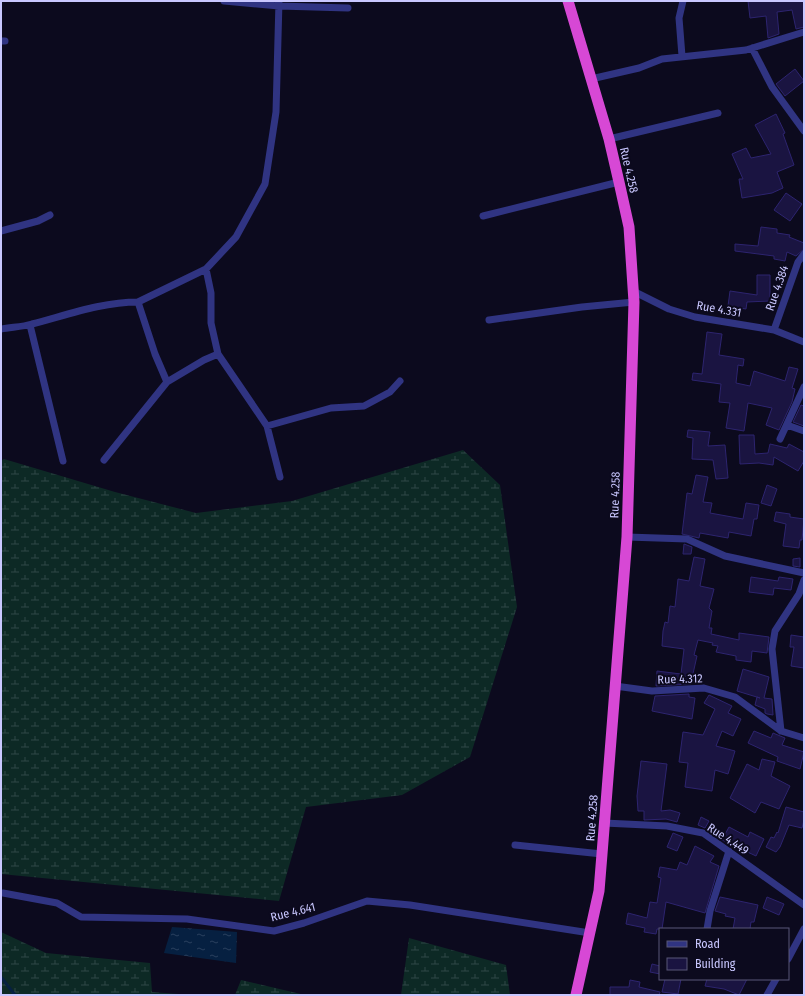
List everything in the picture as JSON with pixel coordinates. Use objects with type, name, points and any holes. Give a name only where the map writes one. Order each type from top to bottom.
[{"type":"highway","name":"Rue 4.258","points":[[568,1],[609,140],[619,182],[629,227],[634,297],[626,537],[616,686],[599,891],[576,995]]},
{"type":"street","points":[[224,1],[348,8]]},
{"type":"street","points":[[682,56],[679,18],[683,1]]},
{"type":"street","points":[[1,328],[30,324],[92,308],[127,302],[138,302],[206,269],[236,237],[265,184],[276,112],[279,4]]},
{"type":"street","points":[[591,79],[639,68],[662,58],[752,48],[804,32]]},
{"type":"street","points":[[752,48],[772,87],[804,131]]},
{"type":"street","points":[[609,140],[718,113]]},
{"type":"street","points":[[484,216],[619,182]]},
{"type":"street","points":[[1,231],[38,221],[50,215]]},
{"type":"street","name":"Rue 4.384","points":[[774,330],[798,262],[804,254]]},
{"type":"street","points":[[206,269],[210,281],[211,323],[218,354],[267,426],[280,476]]},
{"type":"street","points":[[489,320],[582,307],[634,297]]},
{"type":"street","name":"Rue 4.331","points":[[634,297],[695,317],[774,330],[804,342]]},
{"type":"street","points":[[138,302],[155,354],[167,382]]},
{"type":"street","points":[[30,324],[63,461]]},
{"type":"street","points":[[104,460],[167,382],[204,360],[218,354]]},
{"type":"street","points":[[267,426],[330,408],[364,406],[390,392],[400,381]]},
{"type":"street","points":[[780,439],[804,387]]},
{"type":"street","points":[[787,425],[804,431]]},
{"type":"street","points":[[626,537],[687,539],[725,556],[804,572]]},
{"type":"street","points":[[781,731],[772,649],[774,631],[799,594],[804,580]]},
{"type":"street","name":"Rue 4.312","points":[[616,686],[652,691],[704,688],[735,697],[781,731],[804,738]]},
{"type":"street","name":"Rue 4.449","points":[[604,823],[683,828],[703,833],[804,905]]},
{"type":"street","points":[[514,845],[602,854]]},
{"type":"street","points":[[707,928],[710,911],[729,851]]},
{"type":"street","name":"Rue 4.641","points":[[3,893],[57,903],[81,917],[187,919],[274,930],[304,923],[367,901],[410,905],[590,933]]},
{"type":"street","points":[[789,957],[804,929]]},
{"type":"street","points":[[767,995],[775,980]]},
{"type":"green space","points":[[463,450],[500,485],[517,607],[470,757],[402,795],[306,807],[279,901],[1,874],[1,461],[4,459],[115,492],[196,513],[292,501]]},
{"type":"green space","points":[[1,932],[46,953],[150,963],[152,992],[192,995],[1,995]]},
{"type":"green space","points":[[409,938],[506,965],[510,995],[401,995]]},
{"type":"green space","points":[[241,980],[305,995],[235,995]]},
{"type":"water","points":[[172,927],[237,932],[236,963],[164,953]]},
{"type":"building","points":[[748,1],[804,1],[804,27],[796,29],[792,10],[777,12],[779,34],[768,38],[766,16],[750,18]]},
{"type":"building","points":[[795,69],[804,81],[785,96],[776,84]]},
{"type":"building","points":[[776,114],[785,133],[783,134],[794,165],[777,172],[783,188],[772,193],[742,198],[739,179],[743,179],[732,154],[746,148],[751,158],[771,154],[755,125]]},
{"type":"building","points":[[786,193],[802,204],[790,221],[774,210]]},
{"type":"building","points":[[761,227],[777,229],[777,233],[790,235],[789,237],[804,243],[804,249],[796,256],[787,252],[785,261],[774,259],[774,256],[735,251],[735,244],[758,246]]},
{"type":"building","points":[[757,275],[770,275],[770,301],[747,302],[746,309],[728,306],[730,291],[757,295]]},
{"type":"building","points":[[707,332],[722,334],[719,355],[744,359],[743,366],[738,365],[736,383],[750,386],[754,371],[785,381],[789,367],[798,369],[792,388],[795,389],[792,402],[779,430],[766,425],[772,408],[748,403],[744,431],[726,428],[730,403],[719,402],[721,384],[692,380],[693,373],[702,374]]},
{"type":"building","points":[[801,405],[804,406],[804,426],[793,422]]},
{"type":"building","points":[[688,430],[710,432],[708,446],[725,445],[728,478],[716,479],[713,460],[692,459],[693,438],[687,437]]},
{"type":"building","points":[[739,435],[754,435],[755,454],[768,453],[770,444],[787,448],[789,444],[804,452],[804,461],[798,471],[774,457],[773,465],[759,463],[740,464]]},
{"type":"building","points":[[696,475],[708,477],[703,502],[712,503],[710,513],[743,519],[746,503],[759,505],[757,519],[754,519],[751,536],[729,532],[728,538],[700,533],[699,538],[682,534],[687,493],[692,494]]},
{"type":"building","points":[[767,485],[777,489],[771,506],[761,503]]},
{"type":"building","points":[[776,512],[790,514],[790,517],[804,519],[802,540],[800,540],[799,548],[783,546],[786,524],[774,521]]},
{"type":"building","points":[[684,544],[692,547],[691,554],[683,554]]},
{"type":"building","points":[[694,557],[705,559],[700,586],[714,589],[709,608],[712,611],[709,628],[712,628],[711,634],[739,640],[739,633],[769,637],[767,653],[752,651],[751,662],[736,660],[736,656],[716,652],[718,646],[712,645],[713,643],[698,640],[694,655],[697,656],[692,678],[685,676],[684,678],[692,682],[691,684],[656,686],[657,671],[681,674],[684,649],[662,646],[663,631],[665,622],[668,623],[670,606],[675,607],[678,579],[689,581]]},
{"type":"building","points":[[800,558],[800,567],[793,566],[793,559]]},
{"type":"building","points":[[751,577],[778,581],[779,577],[793,579],[791,590],[774,588],[773,595],[749,592]]},
{"type":"building","points":[[791,635],[804,637],[804,668],[791,666],[794,647],[790,647]]},
{"type":"building","points":[[743,669],[769,677],[764,698],[772,699],[773,715],[765,713],[765,709],[755,705],[757,697],[737,691]]},
{"type":"building","points":[[689,694],[689,697],[695,698],[692,719],[652,711],[655,696]]},
{"type":"building","points":[[709,695],[732,706],[728,713],[741,719],[733,736],[722,731],[716,746],[735,751],[728,774],[715,770],[712,791],[685,787],[688,763],[679,762],[683,732],[703,735],[715,709],[704,703]]},
{"type":"building","points":[[754,731],[771,738],[773,733],[785,738],[782,745],[804,752],[800,769],[777,761],[778,757],[748,743]]},
{"type":"building","points":[[762,759],[775,762],[771,776],[790,786],[779,809],[761,802],[755,813],[730,798],[747,764],[759,770]]},
{"type":"building","points":[[641,761],[667,764],[661,811],[670,810],[680,813],[677,822],[666,819],[644,820],[644,811],[638,811],[637,796]]},
{"type":"building","points":[[786,807],[804,812],[804,820],[802,828],[789,825],[780,847],[776,852],[766,847],[771,837],[774,838],[777,832],[778,833]]},
{"type":"building","points":[[701,817],[709,821],[705,828],[698,825]]},
{"type":"building","points":[[729,827],[748,837],[750,832],[764,839],[756,856],[722,840]]},
{"type":"building","points":[[673,833],[683,837],[677,851],[667,847]]},
{"type":"building","points":[[695,846],[714,856],[710,862],[719,866],[705,913],[666,902],[662,928],[657,929],[656,934],[644,932],[645,928],[626,924],[628,913],[647,918],[650,902],[657,903],[661,878],[658,877],[660,867],[677,870],[680,862],[687,865]]},
{"type":"building","points":[[720,897],[758,905],[754,922],[751,922],[750,928],[733,928],[735,918],[725,916],[726,914],[715,911]]},
{"type":"building","points":[[767,897],[784,904],[779,915],[763,908]]},
{"type":"building","points":[[652,964],[659,966],[659,974],[650,972]]},
{"type":"building","points":[[630,980],[640,982],[639,987],[660,992],[659,995],[610,995],[610,987],[629,987]]},
{"type":"building","points":[[665,980],[681,980],[678,994],[662,992]]},
{"type":"building","points":[[707,980],[746,980],[739,995],[724,989],[705,986]]},
{"type":"waterway","points":[[1,977],[15,995]]}]
